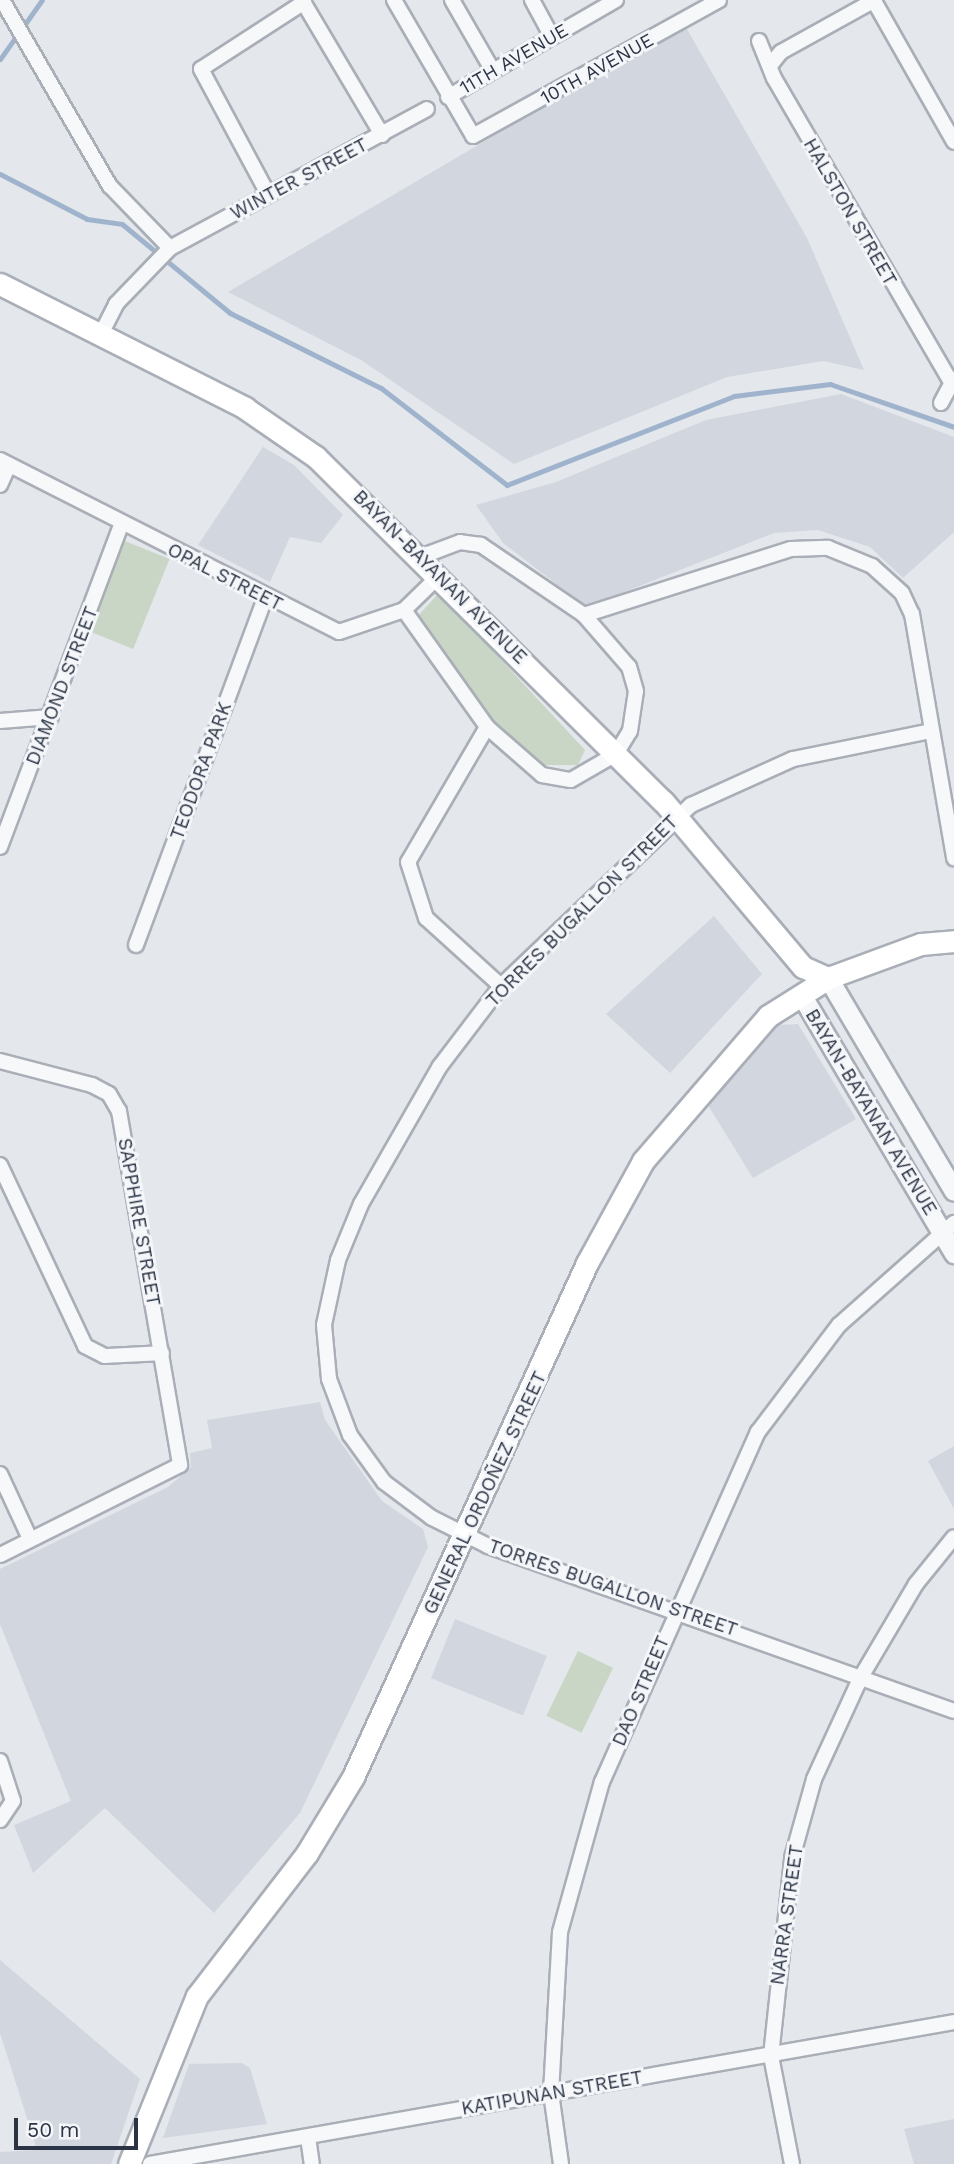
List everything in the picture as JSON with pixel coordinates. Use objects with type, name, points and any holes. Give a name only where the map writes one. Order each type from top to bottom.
[{"type":"main road","name":"BAYAN-BAYANAN AVENUE","points":[[0,284],[101,334],[295,442],[420,557],[676,815],[803,967],[828,978]]},
{"type":"main road","name":"GENERAL ORDOÑEZ STREET","points":[[130,2164],[188,2010],[344,1793],[465,1536],[587,1264],[643,1161],[748,1034],[828,978],[921,944],[954,941]]},
{"type":"main road","name":"BAYAN-BAYANAN AVENUE","points":[[802,996],[803,967]]},
{"type":"street","points":[[394,0],[448,97]]},
{"type":"street","points":[[452,0],[493,72]]},
{"type":"street","points":[[532,0],[552,37]]},
{"type":"street","name":"10TH AVENUE","points":[[448,97],[473,136],[719,0]]},
{"type":"street","points":[[772,64],[781,52],[874,0],[954,142]]},
{"type":"street","points":[[2,1],[110,186],[163,254],[116,304],[101,334]]},
{"type":"street","points":[[268,194],[202,65],[303,1],[382,135]]},
{"type":"street","name":"11TH AVENUE","points":[[448,97],[614,1]]},
{"type":"street","name":"HALSTON STREET","points":[[759,41],[772,64],[774,78],[951,379]]},
{"type":"street","name":"WINTER STREET","points":[[163,254],[427,109]]},
{"type":"street","points":[[941,403],[951,379]]},
{"type":"street","points":[[0,485],[4,463]]},
{"type":"street","name":"OPAL STREET","points":[[4,463],[265,598],[339,632],[404,610],[439,576]]},
{"type":"street","name":"DIAMOND STREET","points":[[0,847],[122,523]]},
{"type":"street","points":[[404,610],[487,727],[542,775],[571,780],[616,754],[630,731],[636,691],[629,667],[584,615],[481,545],[460,542],[420,557]]},
{"type":"street","points":[[584,615],[773,552],[844,552],[888,578],[908,603],[954,858]]},
{"type":"street","name":"TEODORA PARK","points":[[136,945],[265,598]]},
{"type":"street","points":[[0,721],[51,717]]},
{"type":"street","points":[[487,727],[422,832],[409,869],[426,918],[500,986]]},
{"type":"street","name":"TORRES BUGALLON STREET","points":[[931,731],[793,759],[676,815],[500,986],[440,1066],[367,1192],[342,1247],[324,1325],[332,1392],[368,1464],[394,1492],[465,1536],[677,1608],[954,1711]]},
{"type":"street","name":"BAYAN-BAYANAN AVENUE","points":[[828,978],[954,1191]]},
{"type":"street","name":"BAYAN-BAYANAN AVENUE","points":[[802,996],[948,1227],[954,1253]]},
{"type":"street","name":"SAPPHIRE STREET","points":[[0,1061],[92,1085],[109,1094],[119,1111],[180,1465],[30,1539]]},
{"type":"street","points":[[0,1166],[85,1346],[105,1356],[162,1353]]},
{"type":"street","name":"DAO STREET","points":[[561,2164],[551,2093],[560,1932],[575,1869],[602,1782],[747,1454],[787,1388],[839,1325],[948,1227]]},
{"type":"street","points":[[0,1474],[30,1539],[0,1556]]},
{"type":"street","name":"NARRA STREET","points":[[792,2164],[771,2056],[792,1858],[814,1779],[862,1677],[916,1584],[954,1537]]},
{"type":"street","points":[[0,1761],[12,1808],[0,1820]]},
{"type":"street","name":"KATIPUNAN STREET","points":[[150,2164],[954,2022]]},
{"type":"street","points":[[308,2137],[312,2164]]},
{"type":"shaded area","points":[[684,24],[807,238],[864,370],[823,361],[727,377],[514,464],[361,360],[228,292]]},
{"type":"shaded area","points":[[841,394],[954,437],[954,532],[903,578],[870,547],[818,530],[774,533],[586,607],[503,543],[476,505],[556,482],[706,420]]},
{"type":"shaded area","points":[[263,447],[294,465],[343,515],[321,543],[290,537],[270,582],[198,545]]},
{"type":"shaded area","points":[[714,916],[762,974],[670,1073],[606,1014]]},
{"type":"shaded area","points":[[798,1024],[856,1119],[753,1178],[706,1102],[778,1025]]},
{"type":"shaded area","points":[[320,1402],[325,1420],[382,1501],[423,1529],[428,1547],[300,1813],[214,1913],[105,1808],[33,1873],[14,1825],[71,1801],[0,1624],[0,1569],[168,1487],[191,1467],[190,1453],[212,1448],[207,1420]]},
{"type":"shaded area","points":[[954,1446],[954,1509],[928,1461]]},
{"type":"shaded area","points":[[455,1619],[547,1656],[523,1715],[431,1678]]},
{"type":"shaded area","points":[[0,1960],[140,2079],[111,2164],[0,2164],[0,2152],[37,2150],[0,2033]]},
{"type":"shaded area","points":[[242,2063],[250,2068],[267,2124],[163,2138],[189,2064]]},
{"type":"shaded area","points":[[954,2119],[954,2164],[914,2164],[904,2129]]},
{"type":"green space","points":[[125,541],[170,559],[133,649],[89,631]]},
{"type":"green space","points":[[439,593],[585,750],[578,765],[535,765],[491,724],[415,619]]},
{"type":"green space","points":[[578,1651],[613,1668],[581,1733],[546,1716]]},
{"type":"waterway","points":[[0,59],[42,0]]},
{"type":"waterway","points":[[0,174],[87,219],[122,224],[230,313],[381,388],[507,485],[734,396],[830,384],[954,427]]}]
